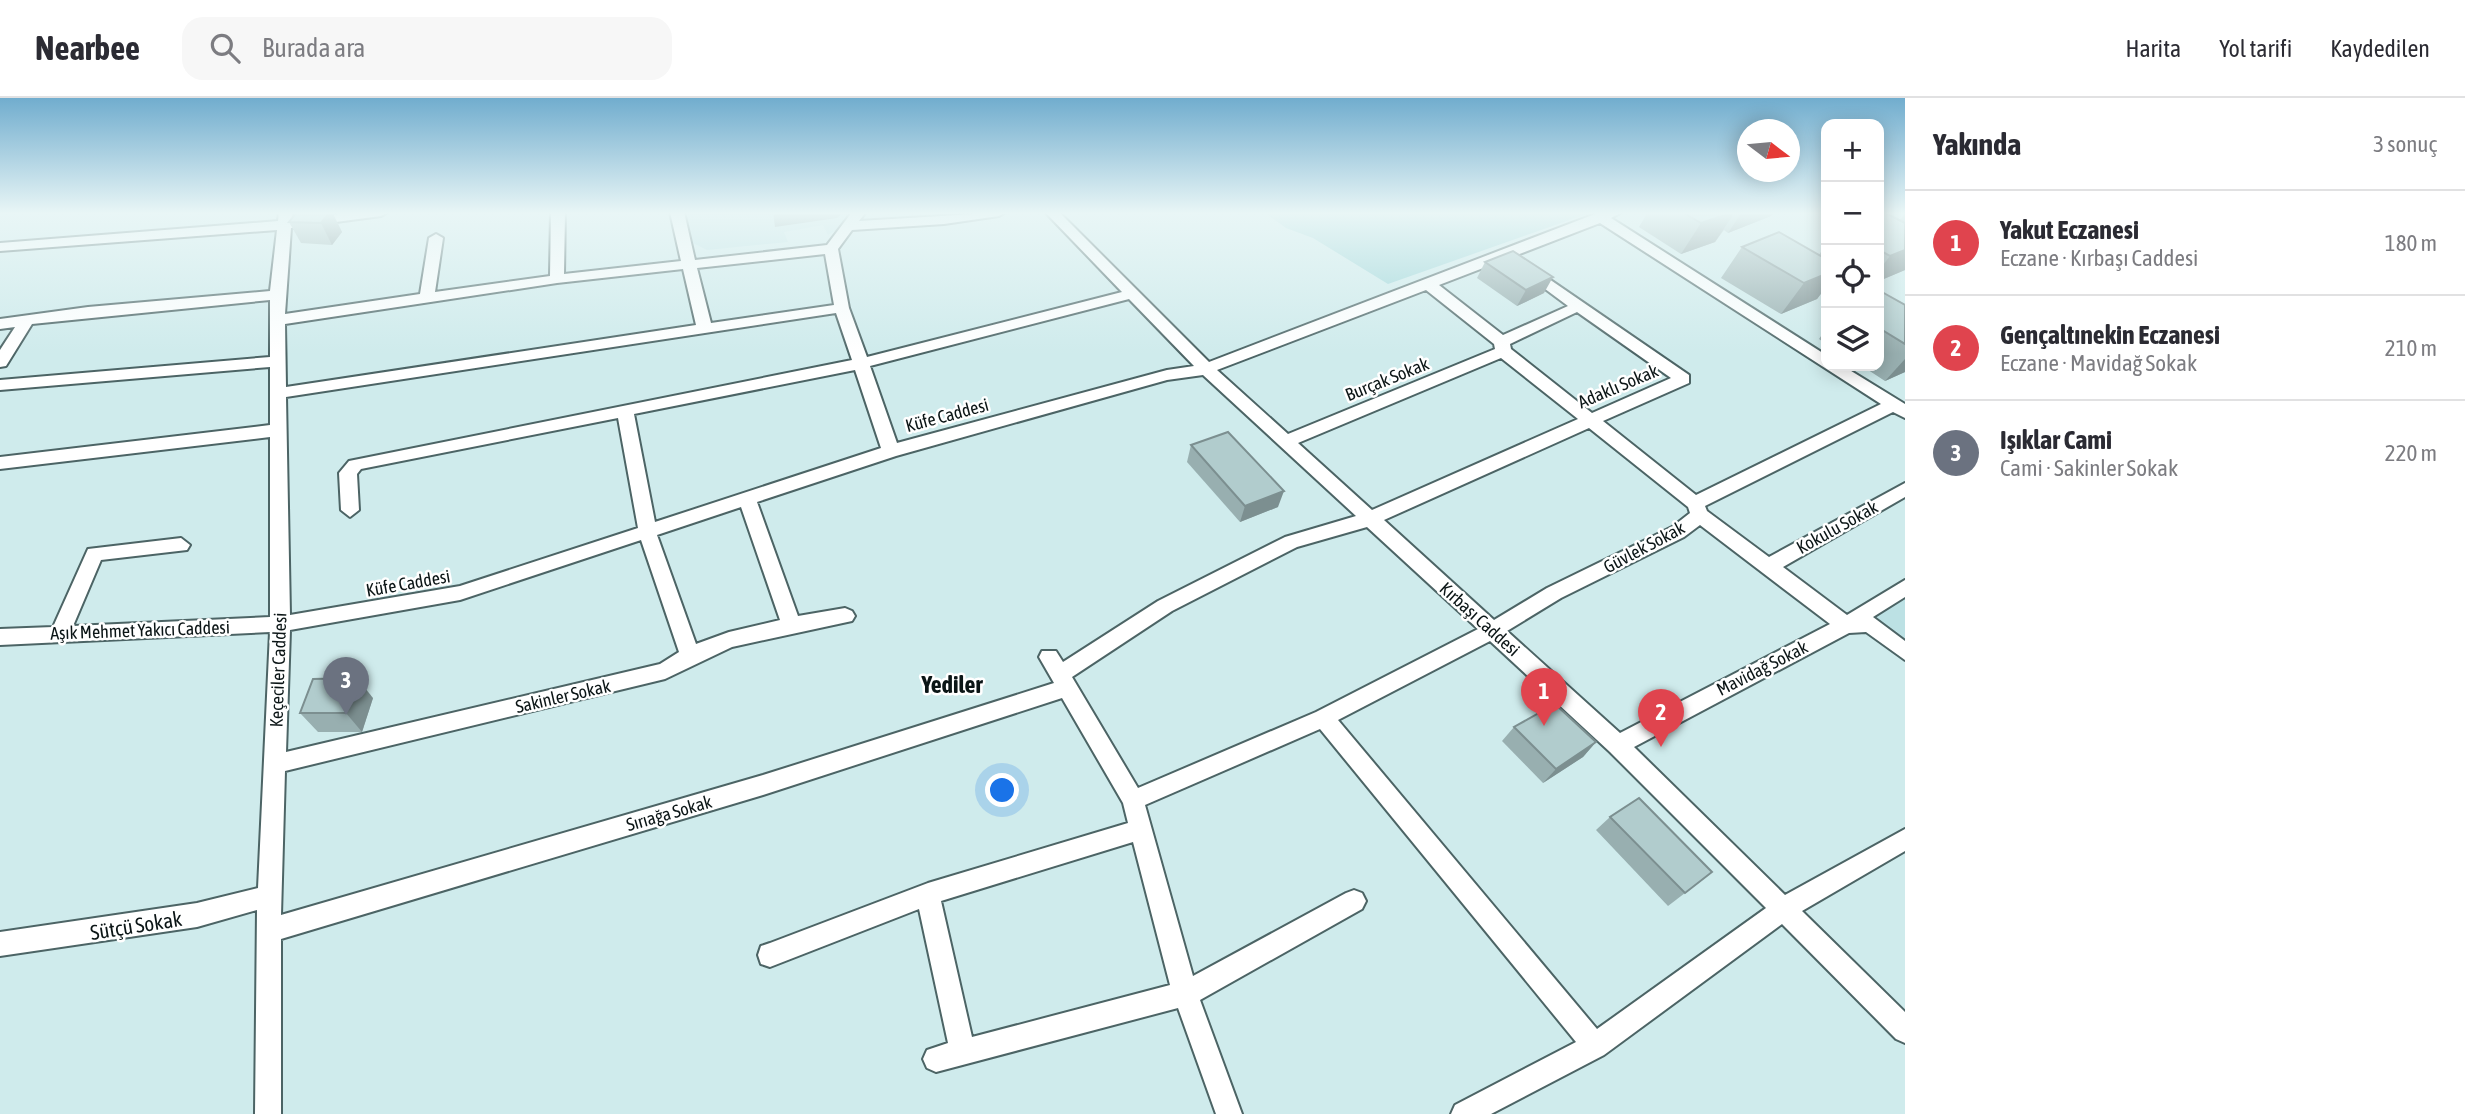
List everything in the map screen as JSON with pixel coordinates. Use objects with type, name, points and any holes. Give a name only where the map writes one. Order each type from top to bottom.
[{"type":"street","name":"Keçeciler Caddesi","points":[[268,1114],[269,896],[280,624],[280,361],[277,295],[281,259]]},
{"type":"street","points":[[427,300],[433,259]]},
{"type":"street","points":[[557,259],[557,279]]},
{"type":"street","points":[[690,259],[704,327]]},
{"type":"street","points":[[277,320],[557,279],[727,259]]},
{"type":"street","points":[[833,259],[842,308],[891,451]]},
{"type":"street","name":"Kırbaşı Caddesi","points":[[1098,259],[1206,369],[1284,442],[1618,745],[1905,1030]]},
{"type":"street","name":"Küfe Caddesi","points":[[280,624],[460,593],[648,534],[891,451],[1167,375],[1206,369],[1487,259]]},
{"type":"street","name":"Adaklı Sokak","points":[[1370,519],[1682,379],[1513,259]]},
{"type":"street","points":[[1674,259],[1821,359]]},
{"type":"street","points":[[1426,282],[1769,566],[1846,625],[1870,624],[1905,652]]},
{"type":"street","points":[[350,510],[348,473],[355,465],[860,364],[1131,294]]},
{"type":"street","points":[[0,324],[277,295]]},
{"type":"street","name":"Burçak Sokak","points":[[1284,442],[1503,346],[1579,306]]},
{"type":"street","points":[[279,393],[842,308]]},
{"type":"street","points":[[0,362],[27,320]]},
{"type":"street","points":[[0,385],[280,361]]},
{"type":"street","points":[[1840,371],[1899,409]]},
{"type":"street","name":"Güvlek Sokak","points":[[1133,800],[1324,718],[1493,630],[1554,593],[1678,532],[1697,509],[1899,409]]},
{"type":"street","points":[[625,412],[648,534],[690,654]]},
{"type":"street","points":[[0,463],[278,430]]},
{"type":"street","name":"Kokulu Sokak","points":[[1769,566],[1905,489]]},
{"type":"street","points":[[747,500],[792,626]]},
{"type":"street","name":"Sırıağa Sokak","points":[[270,930],[763,785],[1058,673],[1165,607],[1291,542],[1370,519]]},
{"type":"street","points":[[60,633],[94,554],[181,545]]},
{"type":"street","name":"Mavidağ Sokak","points":[[1618,745],[1846,625],[1905,587]]},
{"type":"street","name":"Sakinler Sokak","points":[[275,764],[665,671],[690,654],[732,637],[845,616]]},
{"type":"street","name":"Aşık Mehmet Yakıcı Caddesi","points":[[0,636],[280,624]]},
{"type":"street","points":[[1058,673],[1133,800],[1185,994],[1229,1114]]},
{"type":"street","points":[[1324,718],[1595,1046]]},
{"type":"street","points":[[769,955],[928,894],[1142,829]]},
{"type":"street","points":[[1464,1114],[1595,1046],[1785,908],[1905,839]]},
{"type":"street","points":[[928,894],[962,1050]]},
{"type":"street","name":"Sütçü Sokak","points":[[0,944],[197,915],[269,896]]},
{"type":"street","points":[[936,1059],[962,1050],[1185,994],[1354,901]]},
{"type":"shaded area","points":[[1348,259],[1458,259],[1388,284]]},
{"type":"shaded area","points":[[1905,597],[1905,647],[1868,619]]},
{"type":"building","points":[[1492,259],[1526,259],[1553,277],[1526,290],[1485,262]]},
{"type":"building","points":[[1763,259],[1821,259],[1821,276],[1804,283]]},
{"type":"building","points":[[1884,293],[1905,305],[1905,344],[1884,331]]},
{"type":"building","points":[[1228,432],[1284,491],[1245,506],[1191,445]]},
{"type":"building","points":[[357,678],[346,713],[300,713],[313,679]]},
{"type":"building","points":[[1555,704],[1596,742],[1556,769],[1514,727]]},
{"type":"building","points":[[1639,798],[1712,872],[1685,893],[1610,817]]},
{"type":"place","name":"Işıklar Cami","points":[[346,715]]},
{"type":"place","name":"Yakut Eczanesi","points":[[1544,726]]},
{"type":"place","name":"Gençaltınekin Eczanesi","points":[[1661,747]]},
{"type":"district","name":"Yediler","points":[[952,684]]}]
